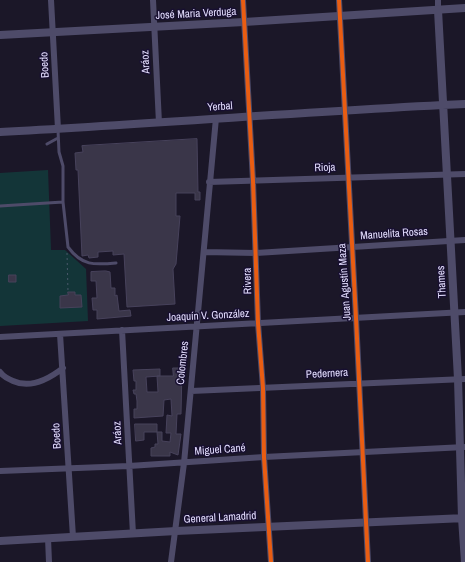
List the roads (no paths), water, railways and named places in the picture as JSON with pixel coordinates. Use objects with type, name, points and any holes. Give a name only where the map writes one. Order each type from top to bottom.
[{"type":"street","name":"Boedo","points":[[51,0],[58,129]]},
{"type":"street","name":"Aráoz","points":[[153,0],[159,122]]},
{"type":"street","name":"Rivera","points":[[243,0],[253,181],[264,457],[271,562]]},
{"type":"street","name":"Juan Agustín Maza","points":[[339,0],[368,562]]},
{"type":"street","name":"Thames","points":[[438,0],[454,312],[461,379],[465,562]]},
{"type":"street","name":"José Maria Verduga","points":[[0,35],[465,8]]},
{"type":"street","name":"Yerbal","points":[[0,132],[465,104]]},
{"type":"street","name":"Colombres","points":[[171,562],[184,462],[216,118]]},
{"type":"street","name":"Rioja","points":[[209,182],[465,174]]},
{"type":"street","name":"Manuelita Rosas","points":[[204,252],[256,253],[465,240]]},
{"type":"street","name":"Joaquín V. González","points":[[0,337],[465,312]]},
{"type":"street","name":"Aráoz","points":[[122,330],[133,534]]},
{"type":"street","name":"Boedo","points":[[60,334],[70,468],[73,537]]},
{"type":"street","points":[[0,372],[10,380],[19,384],[30,384],[42,381],[54,375],[63,368]]},
{"type":"street","name":"Pedernera","points":[[191,391],[461,379]]},
{"type":"street","name":"Miguel Cané","points":[[0,472],[463,447]]},
{"type":"street","name":"General Lamadrid","points":[[0,541],[269,526],[464,518]]},
{"type":"street","points":[[48,538],[49,562]]},
{"type":"lane","points":[[58,129],[59,152],[63,166],[64,202],[68,247],[80,260],[89,264],[98,265],[116,263]]},
{"type":"lane","points":[[47,144],[58,138]]},
{"type":"lane","points":[[0,206],[64,202]]}]
